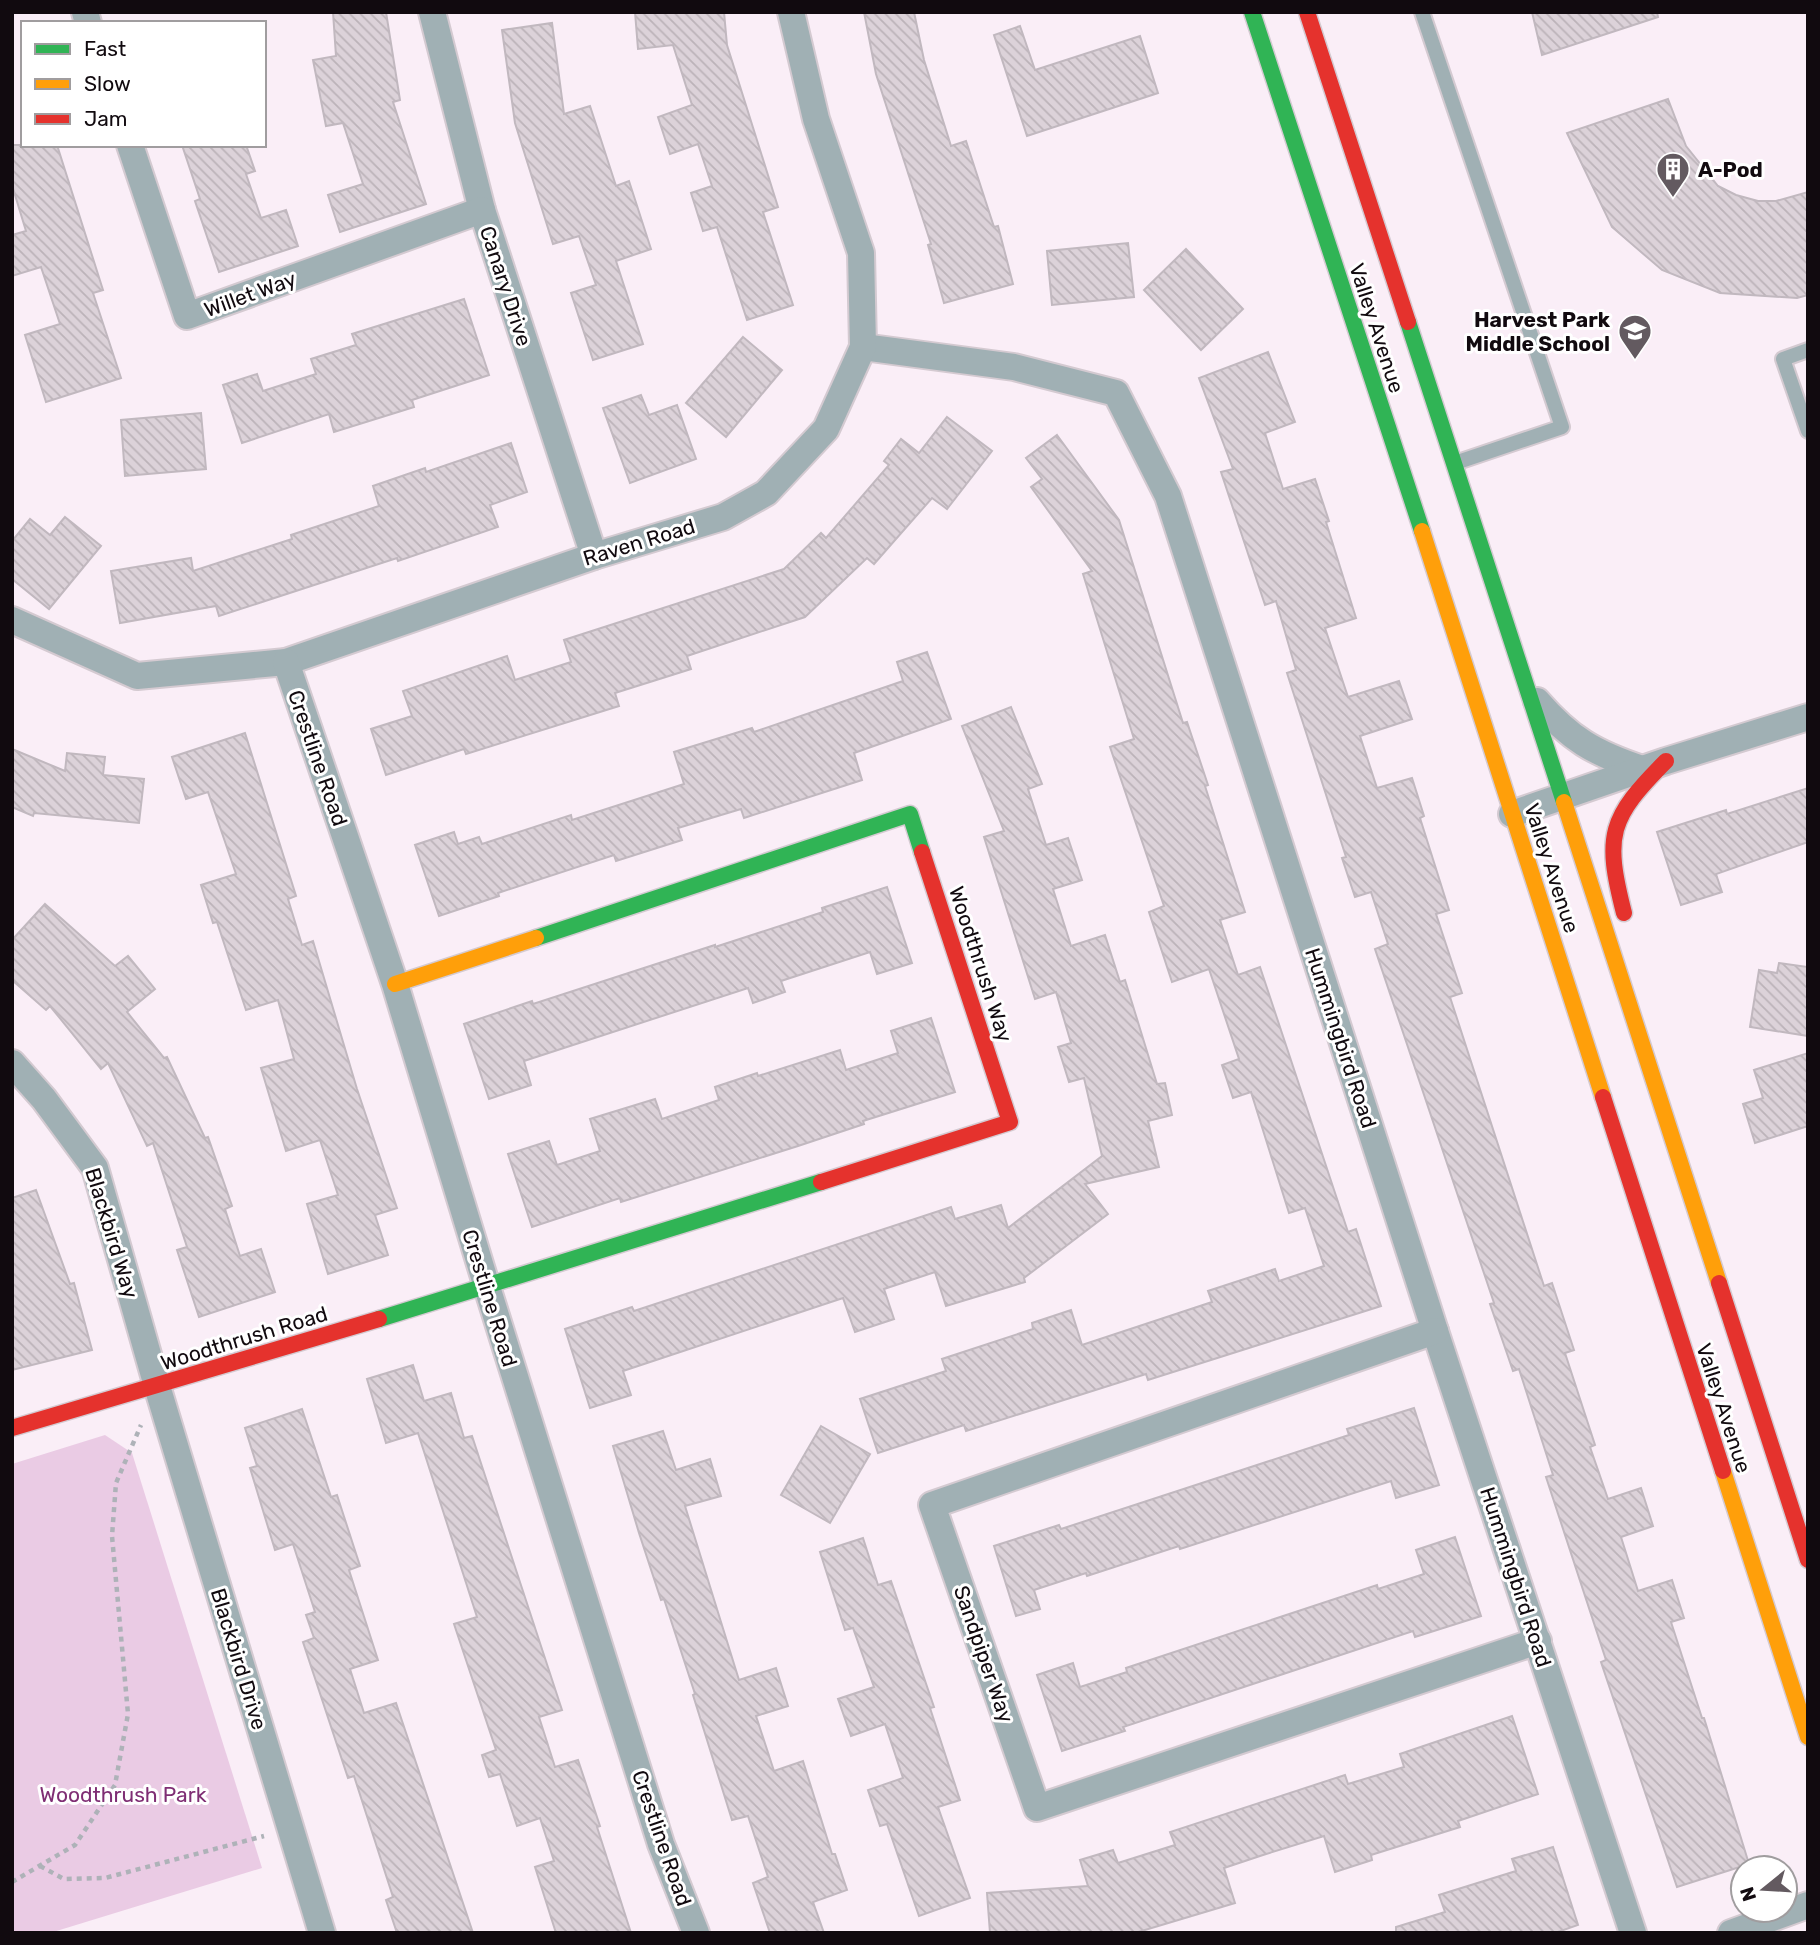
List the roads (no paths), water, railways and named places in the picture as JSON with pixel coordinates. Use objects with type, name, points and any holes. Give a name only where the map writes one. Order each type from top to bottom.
[{"type":"main road","name":"Valley Avenue","points":[[1252,12],[1808,1737]]},
{"type":"main road","name":"Valley Avenue","points":[[1307,12],[1808,1560]]},
{"type":"main road","points":[[1626,923],[1614,878],[1610,846],[1612,834],[1629,799],[1654,765]]},
{"type":"main road","name":"Woodthrush Way","points":[[395,984],[910,814],[1010,1122],[487,1287]]},
{"type":"main road","name":"Valley Avenue","points":[[1626,991],[1629,946]]},
{"type":"main road","name":"Woodthrush Road","points":[[12,1428],[487,1287]]},
{"type":"street","name":"Canary Drive","points":[[432,12],[481,210],[594,556]]},
{"type":"street","name":"Raven Road","points":[[12,620],[137,676],[286,662],[594,556],[723,516],[766,493],[826,429],[863,346],[861,253],[816,119],[791,12]]},
{"type":"street","name":"Willet Way","points":[[131,147],[187,316],[481,210]]},
{"type":"street","name":"Hummingbird Road","points":[[863,346],[1014,367],[1116,393],[1168,496],[1435,1331],[1633,1933]]},
{"type":"street","name":"Crestline Road","points":[[286,662],[395,984],[661,1844],[696,1933]]},
{"type":"street","points":[[1528,691],[1569,734],[1612,760],[1654,765]]},
{"type":"street","points":[[1512,814],[1654,765],[1808,717]]},
{"type":"street","name":"Blackbird Way","points":[[12,1063],[44,1098],[95,1168],[157,1385]]},
{"type":"street","name":"Sandpiper Way","points":[[1435,1331],[932,1505],[1037,1808],[1538,1641]]},
{"type":"street","name":"Blackbird Drive","points":[[157,1385],[321,1933]]},
{"type":"street","points":[[1731,1933],[1808,1905]]},
{"type":"lane","points":[[1422,12],[1562,427],[1454,464]]},
{"type":"lane","points":[[1808,350],[1783,359],[1808,431]]},
{"type":"place","name":"A-Pod","points":[[1673,199]]},
{"type":"place","name":"Harvest Park Middle School","points":[[1635,361]]},
{"type":"park label","name":"Woodthrush Park","points":[[123,1794]]}]
